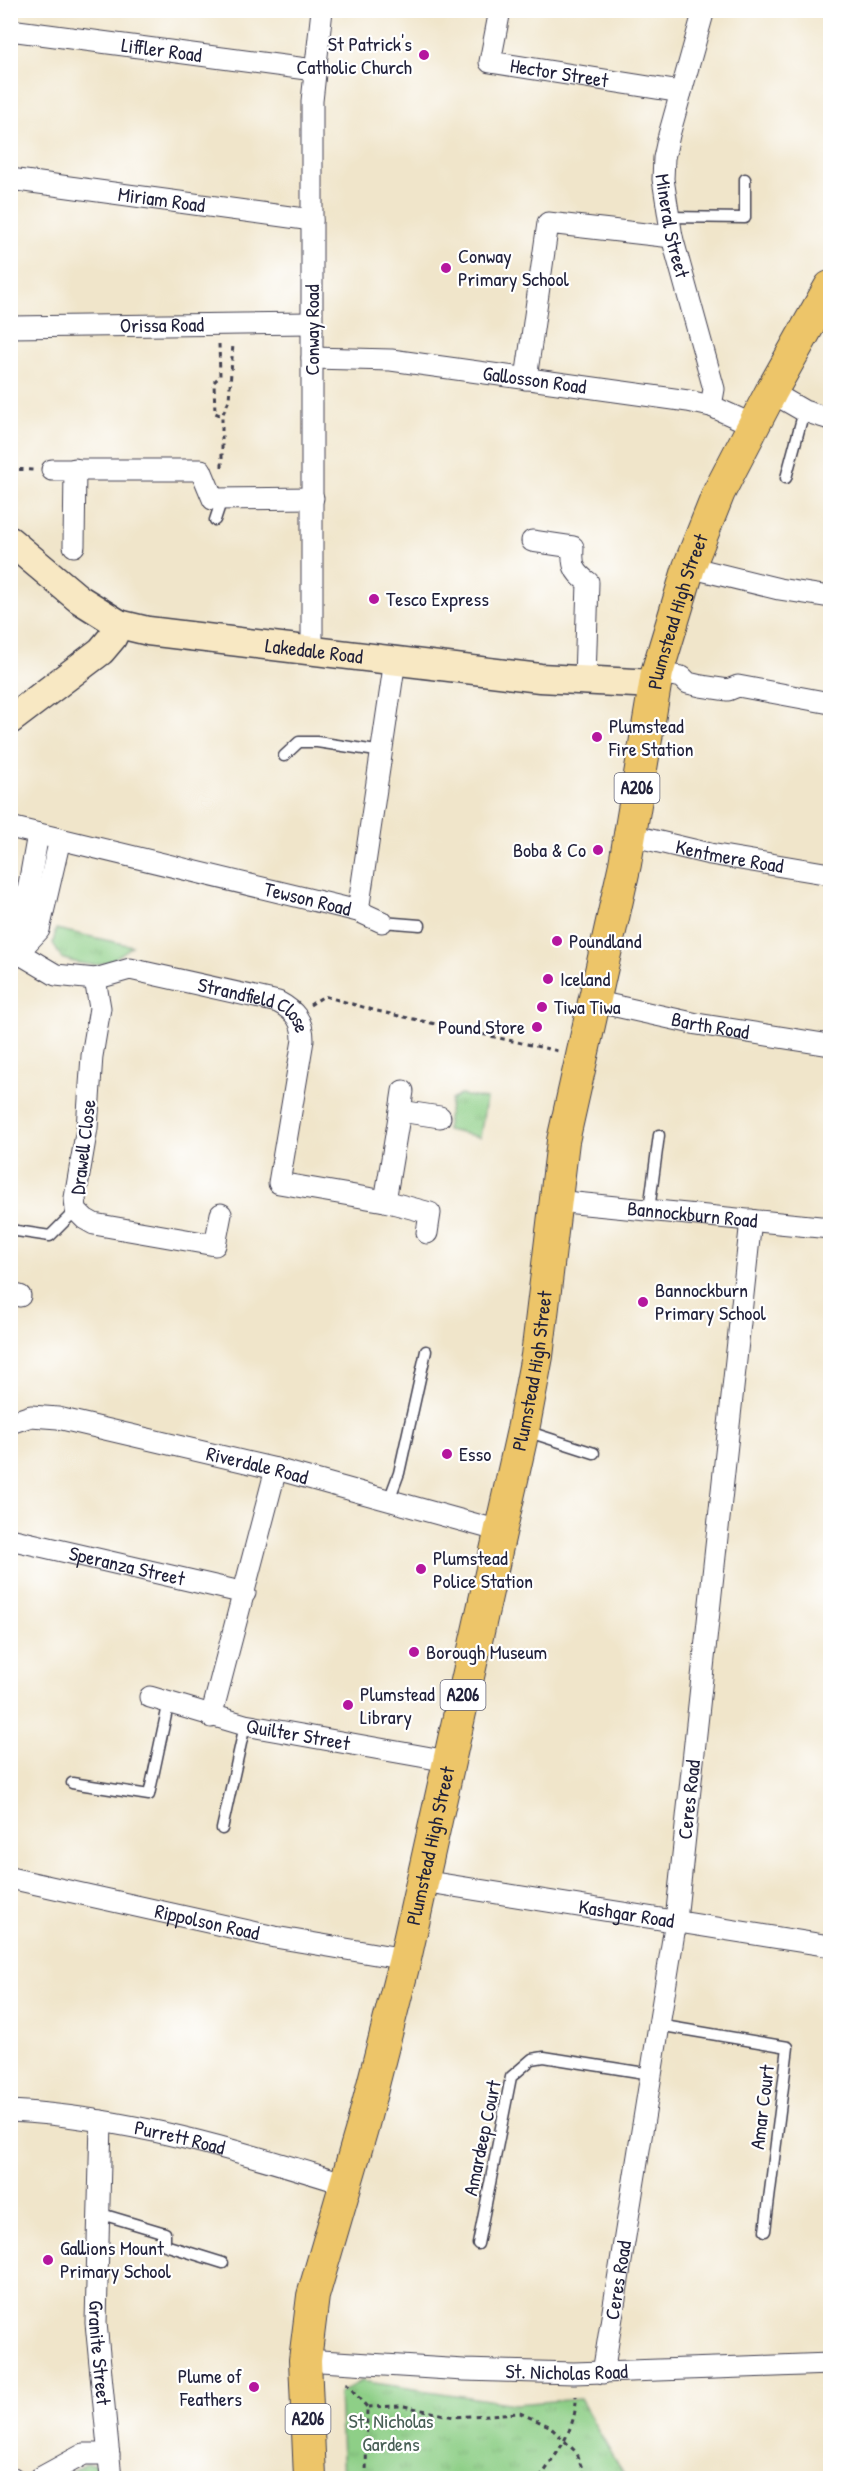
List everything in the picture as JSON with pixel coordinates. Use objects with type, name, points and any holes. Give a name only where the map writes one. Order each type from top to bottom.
[{"type":"main road","name":"Plumstead High Street","points":[[310,2478],[305,2360],[313,2296],[346,2184],[405,1959],[523,1430],[537,1356],[563,1141],[630,835],[656,678],[709,513],[753,424],[831,287]]},
{"type":"street","name":"Conway Road","points":[[312,649],[314,70],[322,10]]},
{"type":"street","name":"Hector Street","points":[[500,10],[490,62],[681,92]]},
{"type":"street","name":"Mineral Street","points":[[704,10],[664,158],[663,179],[670,227],[714,388],[711,406]]},
{"type":"street","name":"Liffler Road","points":[[10,30],[314,70]]},
{"type":"street","name":"Miriam Road","points":[[10,179],[312,220]]},
{"type":"street","points":[[526,379],[548,223],[670,227]]},
{"type":"street","name":"Orissa Road","points":[[10,327],[312,322]]},
{"type":"street","name":"Gallosson Road","points":[[312,358],[391,360],[711,406],[753,424]]},
{"type":"street","points":[[771,392],[804,411],[831,419]]},
{"type":"street","points":[[74,546],[75,469]]},
{"type":"street","points":[[52,470],[201,470],[213,499],[313,498]]},
{"type":"street","name":"Lakedale Road","points":[[10,541],[79,599],[119,624],[148,631],[540,678],[656,678]]},
{"type":"street","points":[[532,541],[573,547],[572,564],[577,575],[588,582],[585,679]]},
{"type":"street","points":[[690,567],[779,589],[831,597]]},
{"type":"street","points":[[10,720],[101,651],[112,638],[119,624]]},
{"type":"street","name":"Tewson Road","points":[[10,827],[358,911],[395,660]]},
{"type":"street","points":[[656,678],[682,677],[688,683],[701,686],[728,690],[738,686],[831,703]]},
{"type":"street","points":[[13,955],[38,834]]},
{"type":"street","name":"Kentmere Road","points":[[630,835],[710,854],[831,874]]},
{"type":"street","points":[[13,955],[39,930],[60,839]]},
{"type":"street","points":[[358,911],[382,922]]},
{"type":"street","name":"Strandfield Close","points":[[13,955],[56,975],[95,979],[130,969],[278,1002],[296,1015],[303,1027],[303,1040],[279,1183],[385,1201],[430,1213],[427,1233]]},
{"type":"street","name":"Drawell Close","points":[[95,979],[100,1008],[92,1056],[87,1128],[75,1198],[76,1210],[84,1219],[94,1224],[215,1245],[221,1214]]},
{"type":"street","name":"Barth Road","points":[[593,1001],[697,1024],[831,1046]]},
{"type":"street","points":[[385,1201],[402,1101],[440,1117]]},
{"type":"street","name":"Bannockburn Road","points":[[555,1201],[831,1228]]},
{"type":"street","name":"Ceres Road","points":[[603,2373],[676,1920],[751,1220]]},
{"type":"street","name":"Riverdale Road","points":[[10,1423],[31,1416],[58,1418],[276,1469],[500,1531]]},
{"type":"street","points":[[211,1717],[276,1469]]},
{"type":"street","name":"Speranza Street","points":[[10,1539],[245,1593]]},
{"type":"street","name":"Quilter Street","points":[[160,1699],[211,1717],[245,1725],[448,1761]]},
{"type":"street","name":"Rippolson Road","points":[[10,1878],[275,1937],[405,1959]]},
{"type":"street","name":"Kashgar Road","points":[[423,1881],[831,1946]]},
{"type":"street","name":"Purrett Road","points":[[10,2111],[100,2121],[211,2144],[346,2184]]},
{"type":"street","name":"Granite Street","points":[[100,2121],[96,2322],[111,2478]]},
{"type":"street","name":"St. Nicholas Road","points":[[305,2360],[464,2370],[603,2373],[831,2364]]},
{"type":"street","points":[[40,2478],[84,2454],[109,2454]]},
{"type":"lane","points":[[670,227],[745,218],[745,179]]},
{"type":"lane","points":[[786,478],[804,411]]},
{"type":"lane","points":[[215,520],[222,499]]},
{"type":"lane","points":[[284,756],[298,742],[317,742],[383,752]]},
{"type":"lane","points":[[382,922],[420,925]]},
{"type":"lane","points":[[650,1210],[659,1134]]},
{"type":"lane","points":[[10,1230],[50,1236],[76,1210]]},
{"type":"lane","points":[[389,1500],[399,1473],[426,1351]]},
{"type":"lane","points":[[523,1430],[594,1453]]},
{"type":"lane","points":[[72,1782],[149,1795],[160,1699]]},
{"type":"lane","points":[[222,1829],[245,1725]]},
{"type":"lane","name":"Amar Court","points":[[658,2025],[788,2047],[765,2230]]},
{"type":"lane","name":"Amardeep Court","points":[[478,2244],[511,2077],[532,2059],[544,2057],[651,2074]]},
{"type":"lane","points":[[98,2213],[165,2233],[165,2245],[223,2263]]},
{"type":"path","points":[[222,416],[215,413],[214,382],[220,376],[226,324]]},
{"type":"path","points":[[222,499],[222,416],[229,400],[229,376],[234,369],[226,324]]},
{"type":"path","points":[[296,1015],[324,996],[377,1011],[580,1056]]},
{"type":"path","points":[[344,2382],[367,2407],[366,2478]]},
{"type":"path","points":[[540,2478],[565,2443],[576,2409],[576,2396]]},
{"type":"path","points":[[367,2407],[404,2406],[454,2417],[520,2414],[549,2426],[575,2451],[586,2478]]},
{"type":"green space","points":[[56,929],[132,946],[106,962],[82,964],[61,958],[53,943]]},
{"type":"green space","points":[[460,1095],[486,1099],[480,1137],[446,1130],[451,1100]]},
{"type":"green space","name":"St. Nicholas Gardens","points":[[361,2381],[515,2404],[580,2399],[626,2478],[343,2478],[339,2393]]},
{"type":"green space","points":[[86,2464],[94,2464],[100,2471],[100,2478],[62,2478]]},
{"type":"place","name":"St Patrick's Catholic Church","points":[[424,55]]},
{"type":"place","name":"Conway Primary School","points":[[446,268]]},
{"type":"place","name":"Tesco Express","points":[[374,599]]},
{"type":"place","name":"Plumstead Fire Station","points":[[597,737]]},
{"type":"place","name":"Boba & Co","points":[[598,850]]},
{"type":"place","name":"Poundland","points":[[557,941]]},
{"type":"place","name":"Iceland","points":[[548,979]]},
{"type":"place","name":"Tiwa Tiwa","points":[[542,1007]]},
{"type":"place","name":"Pound Store","points":[[537,1027]]},
{"type":"place","name":"Bannockburn Primary School","points":[[643,1302]]},
{"type":"place","name":"Esso","points":[[447,1454]]},
{"type":"place","name":"Plumstead Police Station","points":[[421,1569]]},
{"type":"place","name":"Borough Museum","points":[[414,1652]]},
{"type":"place","name":"Plumstead Library","points":[[348,1705]]},
{"type":"place","name":"Gallions Mount Primary School","points":[[48,2260]]},
{"type":"place","name":"Plume of Feathers","points":[[254,2387]]}]
